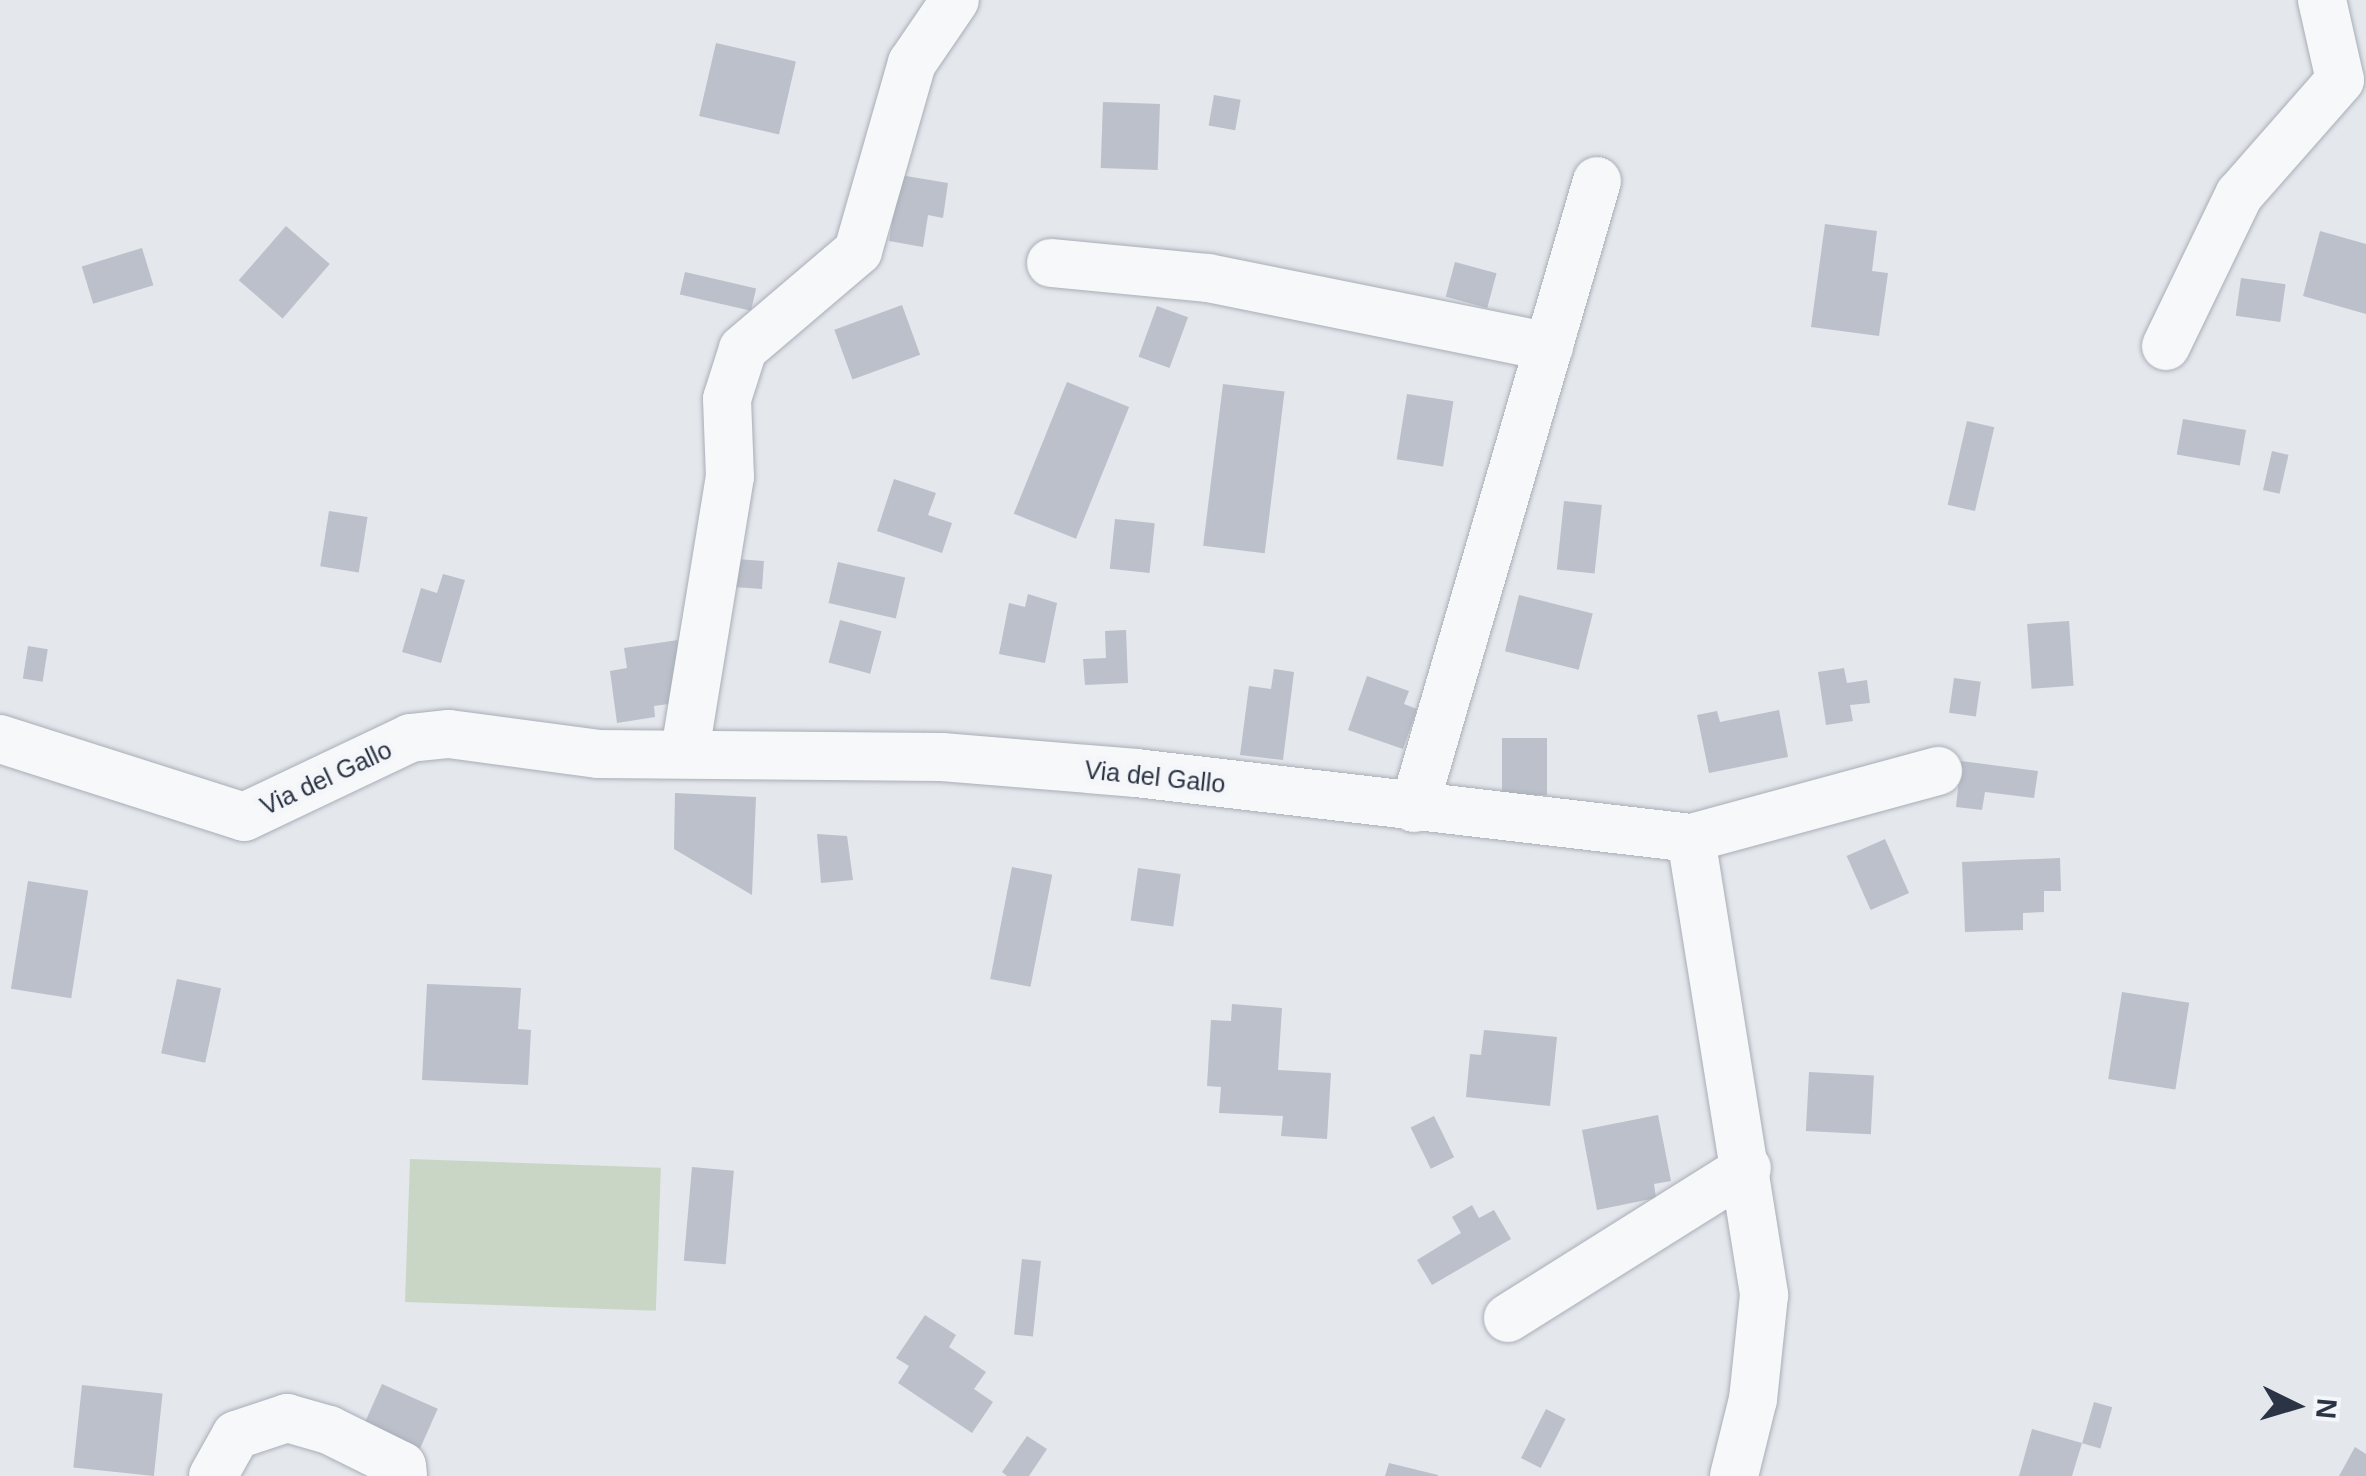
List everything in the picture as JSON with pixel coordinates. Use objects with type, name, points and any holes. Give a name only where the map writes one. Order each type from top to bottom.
[{"type":"street","points":[[685,751],[730,477],[727,399],[744,349],[858,251],[912,63],[955,0]]},
{"type":"street","points":[[2166,346],[2240,195],[2340,80],[2322,0]]},
{"type":"street","points":[[1414,808],[1598,181]]},
{"type":"street","points":[[1051,263],[1208,278],[1549,347]]},
{"type":"street","name":"Via del Gallo","points":[[0,738],[244,816],[410,738],[450,734],[598,754],[685,751],[942,757],[1136,773],[1691,838]]},
{"type":"street","points":[[1734,1476],[1753,1399],[1764,1295],[1747,1168],[1691,838],[1938,770]]},
{"type":"street","points":[[1508,1318],[1747,1168]]},
{"type":"street","points":[[213,1476],[236,1434],[287,1418],[329,1430],[388,1458],[402,1466],[403,1476]]},
{"type":"green space","points":[[410,1159],[661,1168],[656,1311],[405,1302]]},
{"type":"building","points":[[716,43],[796,61],[779,135],[699,116]]},
{"type":"building","points":[[1214,95],[1241,100],[1235,130],[1209,126]]},
{"type":"building","points":[[1103,102],[1160,104],[1158,170],[1101,168]]},
{"type":"building","points":[[900,175],[948,183],[943,218],[928,215],[923,247],[889,241]]},
{"type":"building","points":[[1825,224],[1877,231],[1872,271],[1888,273],[1879,336],[1811,327]]},
{"type":"building","points":[[286,226],[330,264],[283,318],[239,280]]},
{"type":"building","points":[[2320,231],[2366,244],[2366,314],[2303,296]]},
{"type":"building","points":[[142,248],[153,285],[93,304],[82,266]]},
{"type":"building","points":[[1455,262],[1497,273],[1487,308],[1446,297]]},
{"type":"building","points":[[685,272],[756,288],[751,311],[680,294]]},
{"type":"building","points":[[2241,278],[2286,284],[2280,322],[2236,316]]},
{"type":"building","points":[[902,305],[920,355],[852,379],[834,330]]},
{"type":"building","points":[[1157,306],[1188,317],[1170,368],[1139,357]]},
{"type":"building","points":[[1067,382],[1129,407],[1076,539],[1014,514]]},
{"type":"building","points":[[1223,384],[1285,392],[1265,553],[1203,546]]},
{"type":"building","points":[[1407,394],[1453,401],[1443,467],[1397,459]]},
{"type":"building","points":[[2183,419],[2246,430],[2240,466],[2177,454]]},
{"type":"building","points":[[1967,421],[1994,427],[1975,511],[1948,505]]},
{"type":"building","points":[[2272,451],[2289,455],[2280,494],[2263,490]]},
{"type":"building","points":[[894,479],[936,493],[928,515],[952,523],[942,553],[877,531]]},
{"type":"building","points":[[1564,501],[1602,505],[1595,574],[1557,570]]},
{"type":"building","points":[[329,511],[368,517],[359,572],[320,566]]},
{"type":"building","points":[[1115,519],[1155,523],[1150,573],[1110,569]]},
{"type":"building","points":[[736,559],[764,561],[762,589],[734,587]]},
{"type":"building","points":[[838,562],[905,578],[896,618],[829,603]]},
{"type":"building","points":[[443,574],[465,580],[441,663],[402,652],[421,588],[437,593]]},
{"type":"building","points":[[1028,594],[1057,603],[1045,663],[999,654],[1009,603],[1025,607]]},
{"type":"building","points":[[1519,595],[1593,613],[1579,670],[1505,651]]},
{"type":"building","points":[[840,620],[882,631],[870,674],[829,663]]},
{"type":"building","points":[[2069,621],[2074,686],[2032,689],[2027,624]]},
{"type":"building","points":[[1126,630],[1128,683],[1085,685],[1083,659],[1106,658],[1105,631]]},
{"type":"building","points":[[678,640],[675,703],[654,706],[655,717],[617,723],[610,671],[627,668],[624,648]]},
{"type":"building","points":[[28,646],[48,649],[43,682],[23,679]]},
{"type":"building","points":[[1844,668],[1847,683],[1867,680],[1870,703],[1850,705],[1853,721],[1826,725],[1818,672]]},
{"type":"building","points":[[1274,669],[1294,672],[1283,760],[1240,755],[1249,686],[1271,689]]},
{"type":"building","points":[[1367,676],[1409,691],[1404,704],[1417,709],[1403,749],[1348,730]]},
{"type":"building","points":[[1954,678],[1981,682],[1976,716],[1949,713]]},
{"type":"building","points":[[1779,710],[1788,757],[1709,773],[1697,715],[1717,711],[1720,722]]},
{"type":"building","points":[[1502,738],[1547,738],[1547,795],[1502,795]]},
{"type":"building","points":[[1961,761],[2038,771],[2034,798],[1985,792],[1982,810],[1956,807]]},
{"type":"building","points":[[675,793],[756,797],[752,895],[674,849]]},
{"type":"building","points":[[817,834],[847,836],[853,880],[821,883]]},
{"type":"building","points":[[1885,839],[1909,893],[1871,910],[1847,856]]},
{"type":"building","points":[[2060,858],[2061,891],[2044,891],[2044,912],[2023,913],[2023,930],[1965,932],[1962,862]]},
{"type":"building","points":[[1012,867],[1052,875],[1030,987],[990,979]]},
{"type":"building","points":[[1138,868],[1181,874],[1173,926],[1131,920]]},
{"type":"building","points":[[28,881],[88,891],[71,998],[11,989]]},
{"type":"building","points":[[177,979],[221,988],[205,1063],[161,1053]]},
{"type":"building","points":[[427,984],[521,988],[518,1029],[531,1030],[528,1085],[422,1080]]},
{"type":"building","points":[[2122,992],[2189,1003],[2175,1090],[2108,1079]]},
{"type":"building","points":[[1232,1004],[1282,1008],[1278,1070],[1331,1073],[1327,1139],[1281,1136],[1283,1116],[1219,1113],[1221,1087],[1207,1086],[1211,1020],[1231,1021]]},
{"type":"building","points":[[1484,1030],[1557,1037],[1550,1106],[1466,1097],[1470,1054],[1481,1055]]},
{"type":"building","points":[[1809,1072],[1874,1075],[1871,1134],[1806,1131]]},
{"type":"building","points":[[1658,1115],[1671,1181],[1654,1184],[1656,1198],[1597,1210],[1582,1130]]},
{"type":"building","points":[[1434,1116],[1454,1157],[1431,1169],[1411,1127]]},
{"type":"building","points":[[692,1167],[734,1171],[726,1264],[684,1261]]},
{"type":"building","points":[[1472,1205],[1479,1218],[1494,1210],[1511,1239],[1432,1285],[1417,1260],[1461,1233],[1452,1217]]},
{"type":"building","points":[[1022,1259],[1041,1261],[1033,1337],[1014,1335]]},
{"type":"building","points":[[925,1315],[956,1335],[949,1347],[986,1372],[974,1389],[993,1402],[972,1433],[898,1383],[909,1366],[896,1358]]},
{"type":"building","points":[[382,1384],[438,1409],[420,1449],[364,1424]]},
{"type":"building","points":[[82,1385],[163,1393],[154,1476],[73,1468]]},
{"type":"building","points":[[2094,1402],[2112,1407],[2100,1449],[2082,1443]]},
{"type":"building","points":[[1546,1409],[1566,1419],[1541,1468],[1521,1458]]},
{"type":"building","points":[[2032,1429],[2082,1443],[2072,1476],[2019,1476]]},
{"type":"building","points":[[1027,1436],[1047,1449],[1029,1476],[1007,1476],[1002,1472]]},
{"type":"building","points":[[2355,1447],[2366,1454],[2366,1476],[2339,1476]]},
{"type":"building","points":[[1389,1463],[1438,1475],[1438,1476],[1385,1476]]}]
